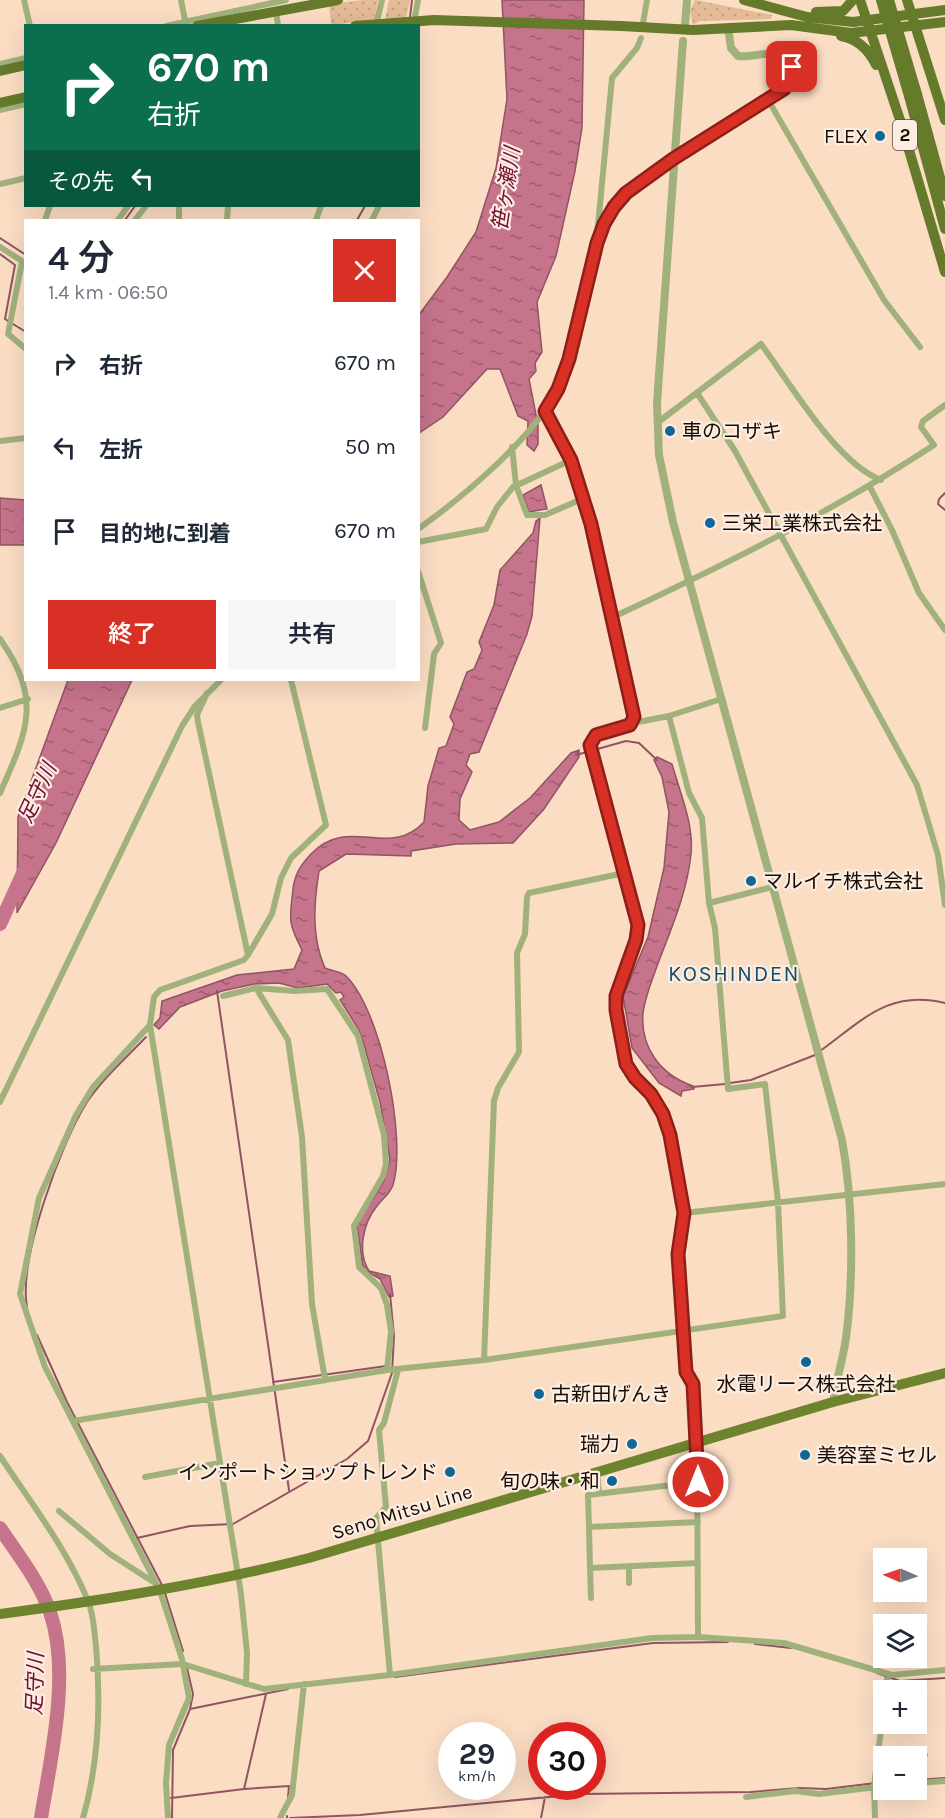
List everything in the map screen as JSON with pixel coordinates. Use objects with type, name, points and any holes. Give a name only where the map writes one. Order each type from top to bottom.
[{"type":"highway","points":[[208,24],[338,0]]},
{"type":"highway","points":[[744,0],[807,17],[866,21],[945,22]]},
{"type":"highway","points":[[763,4],[838,13],[847,9],[853,0]]},
{"type":"highway","name":"2","points":[[860,0],[901,123],[945,272]]},
{"type":"highway","name":"2","points":[[881,0],[945,196]]},
{"type":"highway","name":"2","points":[[889,0],[945,229]]},
{"type":"highway","name":"2","points":[[907,0],[945,120]]},
{"type":"highway","points":[[375,24],[470,20],[693,30],[775,24],[851,33],[870,32],[915,21],[945,10]]},
{"type":"highway","points":[[807,26],[819,33],[854,40],[871,54],[901,123]]},
{"type":"highway","points":[[0,71],[24,65]]},
{"type":"highway","points":[[0,102],[24,97]]},
{"type":"main road","name":"Seno Mitsu Line","points":[[0,1614],[85,1603],[237,1576],[377,1538],[833,1402],[945,1373]]},
{"type":"street","points":[[24,0],[30,24]]},
{"type":"street","points":[[181,0],[186,23],[286,0]]},
{"type":"street","points":[[376,24],[382,0]]},
{"type":"street","points":[[414,24],[418,0]]},
{"type":"street","points":[[643,23],[647,0]]},
{"type":"street","points":[[685,25],[687,0]]},
{"type":"street","points":[[274,1],[278,24]]},
{"type":"street","points":[[420,528],[451,505],[514,445],[545,411],[558,389],[569,359],[597,243],[604,224],[626,193],[673,159],[784,89],[790,82],[792,67],[780,54],[738,56],[730,48],[728,28]]},
{"type":"street","points":[[597,243],[612,78],[637,48],[641,38]]},
{"type":"street","points":[[683,41],[673,159],[657,423],[659,455],[665,490],[689,582],[842,1140],[850,1193],[846,1338],[833,1402]]},
{"type":"street","points":[[0,64],[24,58]]},
{"type":"street","points":[[767,98],[884,300],[920,347]]},
{"type":"street","points":[[0,110],[24,104]]},
{"type":"street","points":[[0,184],[24,178]]},
{"type":"street","points":[[136,219],[145,207]]},
{"type":"street","points":[[0,247],[24,263],[8,334],[24,347]]},
{"type":"street","points":[[657,423],[761,344],[843,454],[867,475],[881,480]]},
{"type":"street","points":[[697,393],[735,451],[917,785],[938,855],[945,905]]},
{"type":"street","points":[[611,618],[689,582],[781,535],[881,480],[934,445],[921,427],[923,421],[945,405]]},
{"type":"street","points":[[545,411],[571,460],[591,524],[634,717],[633,723]]},
{"type":"street","points":[[0,441],[24,438]]},
{"type":"street","points":[[514,445],[516,485],[527,515],[538,515],[582,499]]},
{"type":"street","points":[[420,542],[486,529],[502,499],[516,485],[571,460]]},
{"type":"street","points":[[870,487],[892,530],[919,593],[945,630]]},
{"type":"street","points":[[420,577],[441,643],[434,654],[425,728]]},
{"type":"street","points":[[0,639],[24,685],[28,699],[27,726],[0,793]]},
{"type":"street","points":[[0,1102],[46,1012],[162,764],[182,726],[207,692],[220,681]]},
{"type":"street","points":[[246,1684],[248,1653],[230,1525],[150,1025],[154,997],[160,990],[243,960],[248,955],[272,914],[281,878],[291,858],[326,825],[291,681]]},
{"type":"street","points":[[207,692],[197,715],[198,722],[248,955]]},
{"type":"street","points":[[0,708],[28,699]]},
{"type":"street","points":[[698,1637],[697,1442],[693,1384],[686,1372],[678,1254],[684,1213],[670,1135],[663,1114],[651,1094],[635,1078],[626,1064],[616,996],[636,940],[638,925],[591,756],[590,745],[596,735],[633,723],[669,716],[721,699]]},
{"type":"street","points":[[75,1420],[324,1376],[484,1360],[783,1316],[778,1202],[765,1084],[728,1089],[702,818],[689,793],[669,716]]},
{"type":"street","points":[[484,1360],[494,1101],[498,1088],[519,1052],[517,953],[525,934],[527,897],[529,892],[624,873]]},
{"type":"street","points":[[709,903],[772,887]]},
{"type":"street","points":[[223,996],[256,988],[295,991],[327,989],[349,1021],[360,1043],[380,1114],[386,1164],[383,1176],[356,1222],[356,1244],[359,1267],[381,1288],[387,1305],[391,1331],[391,1368],[384,1424],[380,1430],[386,1508],[376,1518],[390,1675]]},
{"type":"street","points":[[256,988],[288,1041],[302,1137],[312,1304],[324,1376]]},
{"type":"street","points":[[150,1025],[93,1088],[76,1114],[39,1198],[20,1294],[45,1367],[75,1420],[161,1589],[186,1665],[189,1698],[169,1744],[166,1783],[168,1818]]},
{"type":"street","points":[[684,1213],[945,1184]]},
{"type":"street","points":[[0,1456],[68,1560],[85,1603],[95,1668],[99,1716],[94,1760],[83,1818]]},
{"type":"street","points":[[145,1477],[220,1463]]},
{"type":"street","points":[[597,1472],[599,1493]]},
{"type":"street","points":[[591,1598],[588,1495],[698,1482]]},
{"type":"street","points":[[59,1510],[110,1554],[161,1589]]},
{"type":"street","points":[[589,1527],[698,1522]]},
{"type":"street","points":[[590,1568],[698,1563]]},
{"type":"street","points":[[629,1566],[629,1583]]},
{"type":"street","points":[[95,1668],[186,1665],[264,1689],[390,1675],[652,1638],[698,1637],[784,1643],[887,1677],[945,1670]]},
{"type":"street","points":[[280,1818],[292,1795],[304,1686]]},
{"type":"street","points":[[927,1781],[945,1778]]},
{"type":"street","points":[[746,1797],[795,1791],[819,1794],[873,1784]]},
{"type":"street","points":[[874,1800],[875,1818]]},
{"type":"shaded area","points":[[378,0],[374,20],[340,24],[331,24],[329,4]]},
{"type":"shaded area","points":[[389,0],[410,0],[406,18],[385,20]]},
{"type":"shaded area","points":[[695,0],[772,15],[771,19],[700,21],[693,25],[690,11]]},
{"type":"water","name":"笹ヶ瀬川","points":[[502,0],[584,0],[582,128],[556,256],[537,302],[542,352],[535,363],[536,371],[529,379],[538,425],[538,444],[534,451],[527,445],[528,421],[518,416],[500,369],[487,369],[443,417],[420,432],[420,313],[476,232],[496,168],[507,99]]},
{"type":"water","points":[[541,485],[547,509],[529,512],[523,495]]},
{"type":"water","points":[[0,498],[24,500],[24,545],[0,545]]},
{"type":"water","points":[[540,518],[532,616],[527,634],[479,752],[470,754],[466,765],[472,772],[460,799],[459,820],[470,830],[499,822],[530,798],[571,753],[579,750],[579,757],[544,809],[513,843],[456,844],[411,851],[411,856],[346,854],[319,871],[315,920],[317,944],[325,968],[346,976],[359,993],[370,1016],[380,1045],[394,1107],[396,1164],[393,1185],[372,1213],[363,1238],[363,1255],[369,1271],[390,1276],[393,1296],[389,1297],[380,1279],[363,1269],[357,1224],[384,1181],[390,1160],[380,1102],[364,1045],[359,1030],[340,1000],[344,997],[341,992],[336,993],[327,984],[298,988],[279,983],[254,984],[222,991],[180,1007],[159,1029],[154,1025],[160,1018],[162,1001],[237,975],[294,969],[302,950],[291,920],[294,883],[304,862],[325,843],[340,837],[397,837],[411,833],[424,822],[428,786],[439,748],[446,746],[454,724],[450,717],[467,672],[474,669],[482,650],[479,642],[494,605],[500,570],[533,533],[536,521]]},
{"type":"water","points":[[68,681],[132,681],[56,843],[17,913],[18,817]]},
{"type":"water","points":[[657,757],[672,764],[688,820],[691,854],[682,898],[647,996],[643,1026],[649,1049],[662,1067],[671,1075],[693,1086],[694,1089],[682,1091],[681,1096],[659,1083],[632,1048],[623,996],[648,937],[664,868],[669,812],[662,777],[654,760]]},
{"type":"waterway","points":[[410,17],[412,0]]},
{"type":"waterway","points":[[126,219],[134,207]]},
{"type":"waterway","points":[[358,219],[364,207]]},
{"type":"waterway","points":[[0,238],[24,254]]},
{"type":"waterway","points":[[0,254],[15,265],[5,319],[8,321]]},
{"type":"waterway","points":[[13,324],[24,331]]},
{"type":"waterway","points":[[945,493],[939,499],[938,504],[945,510]]},
{"type":"waterway","points":[[576,755],[626,741],[639,743],[657,760]]},
{"type":"waterway","name":"足守川","points":[[0,924],[25,869]]},
{"type":"waterway","points":[[217,991],[289,1490]]},
{"type":"waterway","points":[[820,1051],[864,1018],[892,1004],[908,1000],[945,1003]]},
{"type":"waterway","points":[[27,1307],[26,1286],[35,1232],[65,1145],[93,1093],[146,1037]]},
{"type":"waterway","points":[[730,1083],[751,1080],[815,1055]]},
{"type":"waterway","points":[[692,1087],[725,1084]]},
{"type":"waterway","points":[[137,1538],[190,1526],[233,1524],[347,1459],[368,1441],[392,1373],[394,1336],[390,1294]]},
{"type":"waterway","points":[[37,1335],[67,1402],[162,1585]]},
{"type":"waterway","points":[[273,1382],[386,1366]]},
{"type":"waterway","name":"足守川","points":[[0,1528],[28,1568],[40,1590],[50,1612],[56,1636],[59,1661],[57,1715],[41,1818]]},
{"type":"waterway","points":[[165,1593],[183,1651]]},
{"type":"waterway","points":[[395,1677],[653,1643],[728,1642]]},
{"type":"waterway","points":[[755,1644],[791,1648]]},
{"type":"waterway","points":[[187,1668],[193,1694],[190,1709]]},
{"type":"waterway","points":[[877,1673],[900,1681],[945,1678]]},
{"type":"waterway","points":[[172,1818],[173,1750],[190,1709],[288,1689]]},
{"type":"waterway","points":[[171,1798],[244,1789],[266,1694]]},
{"type":"waterway","points":[[927,1779],[945,1778]]},
{"type":"waterway","points":[[290,1818],[360,1815],[580,1794],[751,1792],[800,1788],[826,1789],[873,1783]]},
{"type":"waterway","points":[[244,1789],[289,1786],[288,1798]]},
{"type":"waterway","points":[[541,1818],[544,1800]]},
{"type":"place","name":"FLEX","points":[[880,136]]},
{"type":"place","name":"車のコザキ","points":[[670,431]]},
{"type":"place","name":"三栄工業株式会社","points":[[710,523]]},
{"type":"place","name":"マルイチ株式会社","points":[[751,881]]},
{"type":"place","name":"水電リース株式会社","points":[[806,1362]]},
{"type":"place","name":"古新田げんき","points":[[539,1394]]},
{"type":"place","name":"瑞力","points":[[632,1444]]},
{"type":"place","name":"美容室ミセル","points":[[805,1455]]},
{"type":"place","name":"インポートショップトレンド","points":[[450,1472]]},
{"type":"place","name":"旬の味・和","points":[[612,1481]]},
{"type":"district","name":"KOSHINDEN","points":[[734,974]]},
{"type":"route","points":[[698,1482],[693,1384],[686,1372],[678,1254],[680,1224],[684,1213],[670,1135],[663,1114],[651,1094],[635,1078],[626,1064],[622,1048],[616,996],[636,940],[638,925],[591,756],[590,745],[596,735],[630,725],[634,717],[591,524],[571,460],[545,411],[558,389],[569,359],[597,243],[614,207],[626,193],[673,159],[784,89],[790,82],[792,67]]}]
